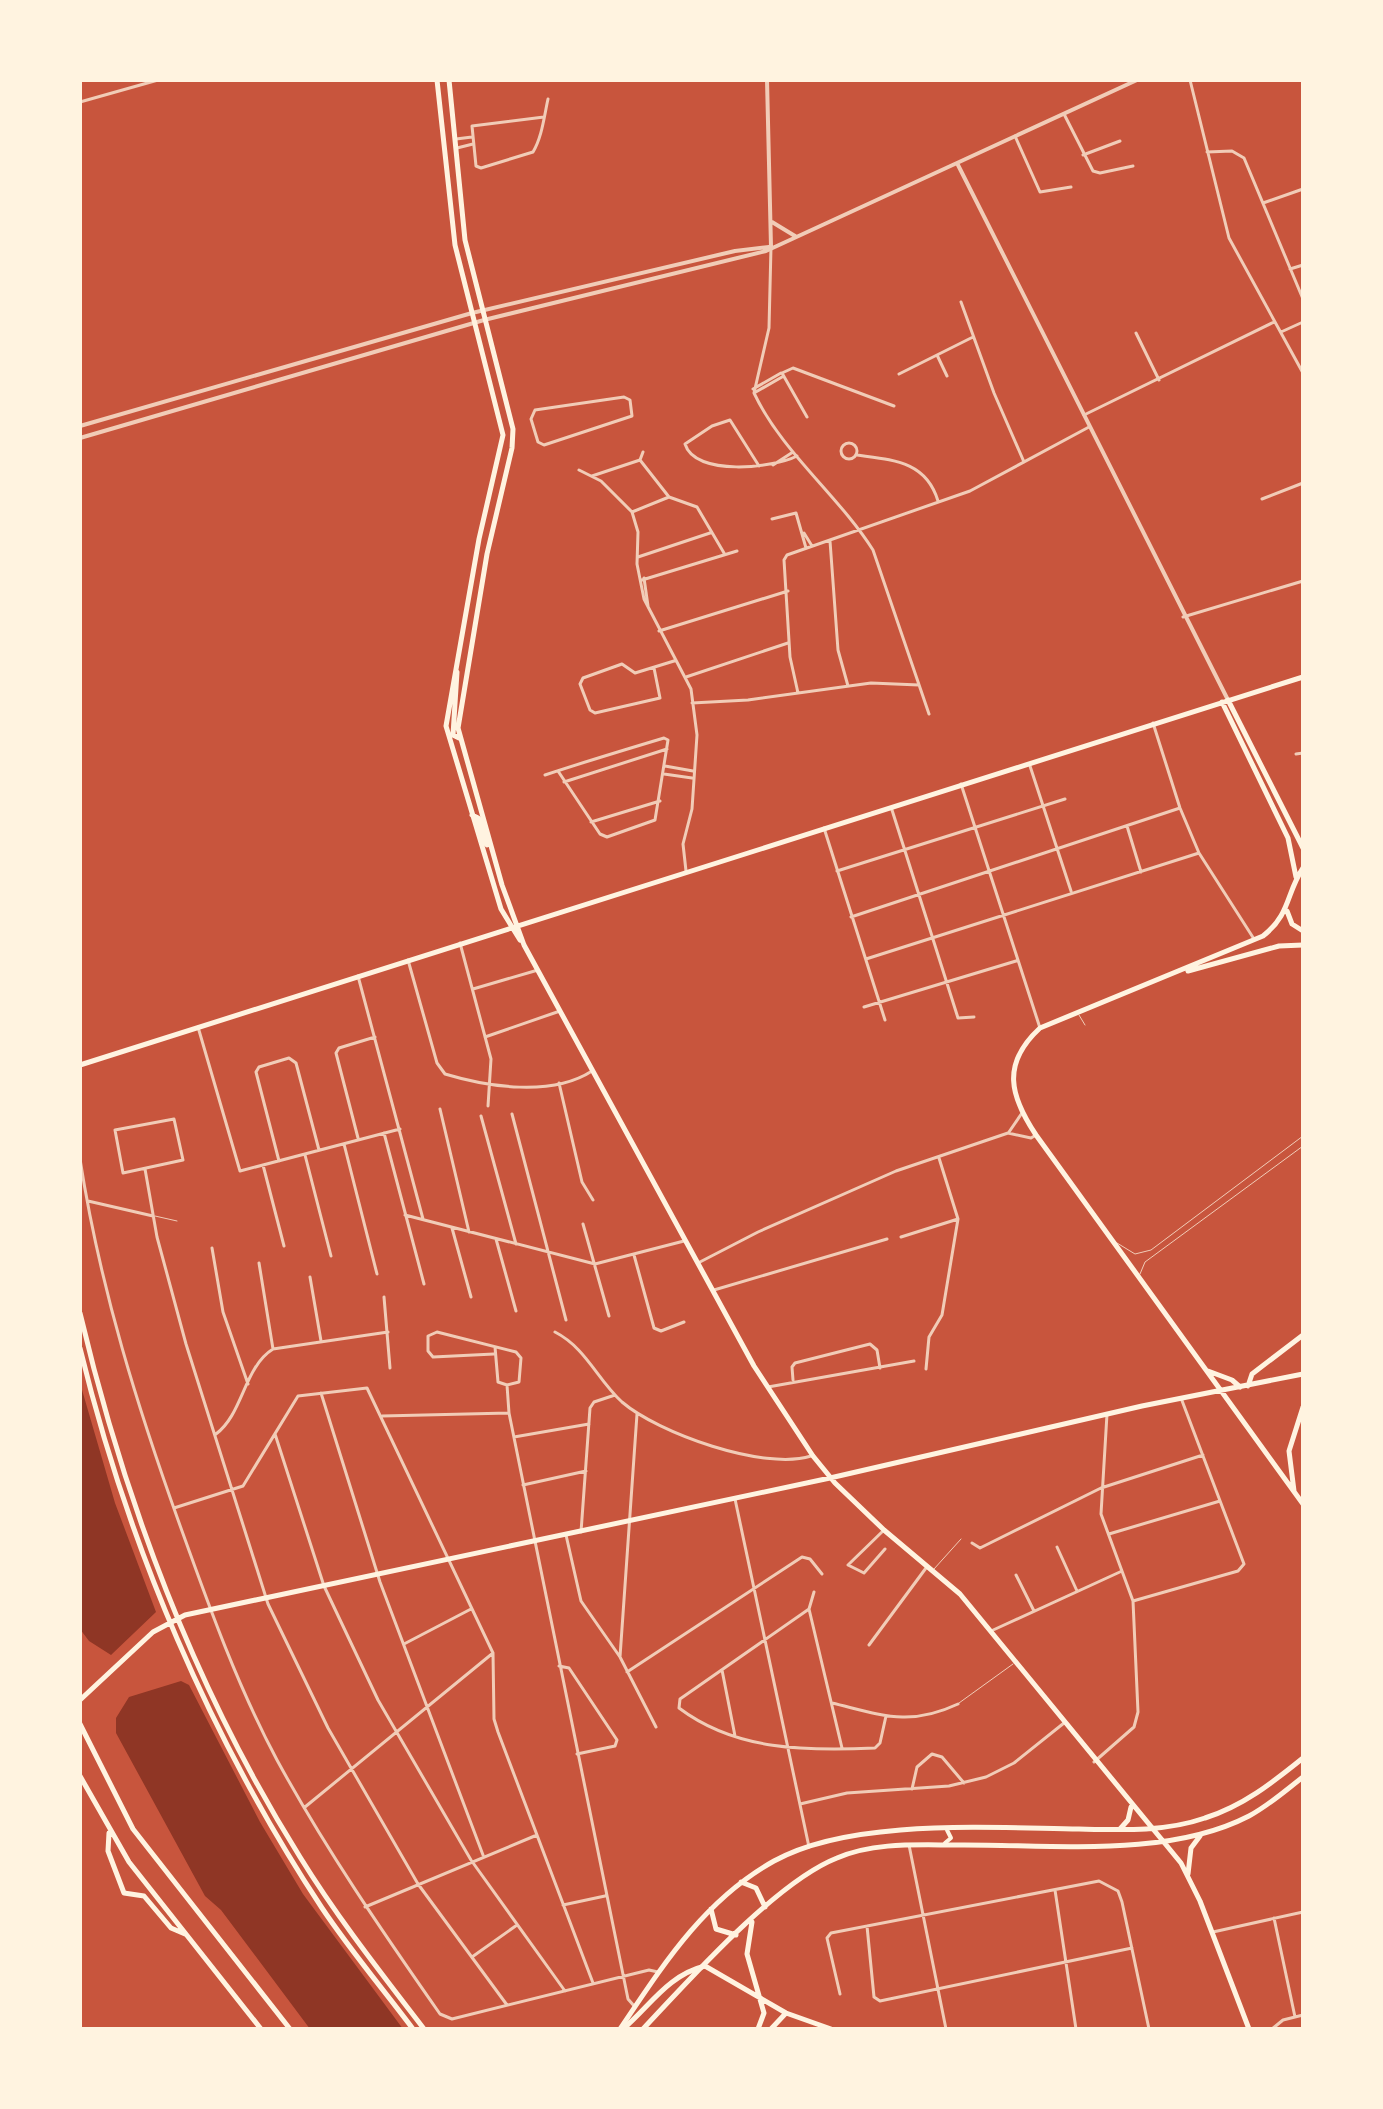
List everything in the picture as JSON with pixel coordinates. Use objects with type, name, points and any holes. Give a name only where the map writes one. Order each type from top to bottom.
[{"type":"main road","points":[[437,80],[455,245],[503,435],[479,539],[446,726],[472,815],[513,926],[767,1387],[813,1456],[843,1491],[884,1530],[931,1567],[991,1631],[1188,1875],[1249,2029]]},
{"type":"main road","points":[[449,80],[467,252],[512,422],[512,448],[476,611],[458,720],[459,738],[513,926]]},
{"type":"main road","points":[[451,201],[461,200]]},
{"type":"main road","points":[[486,361],[495,359]]},
{"type":"main road","points":[[456,670],[458,682],[451,725],[453,735],[459,738]]},
{"type":"main road","points":[[80,1065],[1303,677]]},
{"type":"main road","points":[[1225,701],[1303,848]]},
{"type":"main road","points":[[1225,701],[1288,838],[1296,879]]},
{"type":"main road","points":[[472,815],[478,818],[495,859]]},
{"type":"main road","points":[[1296,834],[1303,838]]},
{"type":"main road","points":[[1303,868],[1296,879],[1287,910],[1270,931],[1255,941],[1040,1028],[1025,1046],[1015,1068],[1014,1094],[1036,1135],[1303,1504]]},
{"type":"main road","points":[[1287,910],[1292,924],[1303,931]]},
{"type":"main road","points":[[1179,972],[1279,946],[1303,945]]},
{"type":"main road","points":[[80,1313],[134,1501],[178,1618],[230,1734],[285,1834],[347,1928],[424,2029]]},
{"type":"main road","points":[[1248,1386],[1252,1374],[1303,1335]]},
{"type":"main road","points":[[80,1348],[122,1492],[169,1621],[227,1746],[298,1870],[337,1930],[413,2029]]},
{"type":"main road","points":[[1204,1369],[1232,1380],[1240,1387]]},
{"type":"main road","points":[[80,1700],[143,1641],[169,1621],[178,1618],[735,1499],[1107,1414],[1303,1374]]},
{"type":"main road","points":[[1295,1493],[1289,1451],[1303,1407]]},
{"type":"main road","points":[[843,1491],[851,1473]]},
{"type":"main road","points":[[80,1724],[133,1829],[290,2029]]},
{"type":"main road","points":[[621,2029],[658,1972],[710,1908],[773,1861],[809,1847],[871,1833],[1118,1830],[1188,1823],[1227,1810],[1271,1784],[1303,1758]]},
{"type":"main road","points":[[80,1776],[109,1832],[261,2029]]},
{"type":"main road","points":[[643,2029],[765,1908],[803,1875],[839,1857],[865,1849],[909,1845],[1161,1842],[1202,1834],[1254,1813],[1303,1777]]},
{"type":"main road","points":[[1118,1830],[1128,1820],[1131,1806]]},
{"type":"main road","points":[[943,1845],[951,1838],[947,1830]]},
{"type":"main road","points":[[109,1832],[108,1851],[124,1893],[144,1896],[171,1928],[185,1934]]},
{"type":"main road","points":[[1188,1875],[1191,1848],[1202,1834]]},
{"type":"main road","points":[[741,1882],[761,1893],[765,1908]]},
{"type":"main road","points":[[710,1908],[716,1929],[737,1935]]},
{"type":"main road","points":[[752,1921],[747,1954],[764,2018],[758,2029]]},
{"type":"main road","points":[[621,2029],[671,1982],[705,1966],[786,2013],[831,2029]]},
{"type":"main road","points":[[771,2029],[786,2013]]},
{"type":"street","points":[[80,102],[158,80]]},
{"type":"street","points":[[767,80],[772,221],[768,336],[753,391],[793,451],[859,528],[882,571],[929,714]]},
{"type":"street","points":[[80,438],[484,320],[695,271],[771,247],[1137,80]]},
{"type":"street","points":[[1190,80],[1229,238],[1303,373]]},
{"type":"street","points":[[544,117],[474,125],[472,137],[479,168],[530,154],[537,145],[544,117],[548,99]]},
{"type":"street","points":[[1064,114],[1083,155],[1096,173],[1133,166]]},
{"type":"street","points":[[1015,136],[1040,192],[1071,187]]},
{"type":"street","points":[[456,139],[472,137]]},
{"type":"street","points":[[1083,155],[1120,141]]},
{"type":"street","points":[[457,148],[473,144]]},
{"type":"street","points":[[1207,152],[1232,151],[1244,158],[1303,299]]},
{"type":"street","points":[[957,163],[1225,701]]},
{"type":"street","points":[[1263,203],[1303,189]]},
{"type":"street","points":[[772,221],[781,231],[797,237]]},
{"type":"street","points":[[80,426],[472,313],[735,251],[771,247]]},
{"type":"street","points":[[1290,269],[1303,265]]},
{"type":"street","points":[[961,302],[1024,463]]},
{"type":"street","points":[[1083,416],[1274,322]]},
{"type":"street","points":[[1281,332],[1303,322]]},
{"type":"street","points":[[433,324],[436,334]]},
{"type":"street","points":[[1136,333],[1159,380]]},
{"type":"street","points":[[899,374],[973,337]]},
{"type":"street","points":[[937,355],[947,376]]},
{"type":"street","points":[[753,391],[798,367],[894,406]]},
{"type":"street","points":[[782,375],[807,417]]},
{"type":"street","points":[[624,397],[630,400],[631,417],[544,445],[538,442],[531,419],[535,410],[624,397]]},
{"type":"street","points":[[759,466],[730,420],[712,426],[685,444],[693,456],[707,462],[759,466],[773,465],[797,456]]},
{"type":"street","points":[[798,693],[790,643],[784,560],[787,555],[981,486],[1089,427]]},
{"type":"street","points":[[857,455],[853,444],[842,447],[846,459],[857,455],[904,463],[920,470],[931,483],[938,501]]},
{"type":"street","points":[[773,465],[793,451]]},
{"type":"street","points":[[640,460],[643,452]]},
{"type":"street","points":[[592,476],[640,460]]},
{"type":"street","points":[[640,460],[669,497],[697,507],[724,553]]},
{"type":"street","points":[[579,470],[592,476],[632,512],[638,532],[638,557],[648,609],[686,677],[697,735],[692,809],[683,844],[686,871]]},
{"type":"street","points":[[1262,499],[1303,483]]},
{"type":"street","points":[[632,512],[669,497]]},
{"type":"street","points":[[772,519],[796,513],[812,546]]},
{"type":"street","points":[[638,557],[711,533]]},
{"type":"street","points":[[804,533],[806,548]]},
{"type":"street","points":[[830,541],[838,650],[848,686]]},
{"type":"street","points":[[643,578],[737,551]]},
{"type":"street","points":[[1183,617],[1303,581]]},
{"type":"street","points":[[659,631],[788,591]]},
{"type":"street","points":[[686,677],[790,643]]},
{"type":"street","points":[[654,668],[660,698],[591,712],[580,684],[583,678],[622,664],[633,673],[674,660]]},
{"type":"street","points":[[692,703],[848,686],[919,685]]},
{"type":"street","points":[[1153,723],[1180,808],[1199,853],[1255,941]]},
{"type":"street","points":[[545,775],[664,738],[668,740],[657,816],[651,823],[604,837],[558,771]]},
{"type":"street","points":[[564,782],[667,749]]},
{"type":"street","points":[[1296,754],[1303,753]]},
{"type":"street","points":[[1029,762],[1072,893]]},
{"type":"street","points":[[665,766],[693,771]]},
{"type":"street","points":[[664,774],[693,778]]},
{"type":"street","points":[[961,784],[1040,1028]]},
{"type":"street","points":[[837,871],[1065,799]]},
{"type":"street","points":[[591,822],[660,801]]},
{"type":"street","points":[[891,807],[958,1018],[974,1017]]},
{"type":"street","points":[[851,917],[990,874],[1180,808]]},
{"type":"street","points":[[1127,826],[1141,872]]},
{"type":"street","points":[[824,828],[885,1020]]},
{"type":"street","points":[[866,959],[1199,853]]},
{"type":"street","points":[[460,943],[491,1059],[488,1106]]},
{"type":"street","points":[[408,960],[438,1068],[449,1076],[534,1087],[559,1083],[592,1071]]},
{"type":"street","points":[[864,1007],[1016,961]]},
{"type":"street","points":[[473,989],[538,970]]},
{"type":"street","points":[[358,976],[423,1219]]},
{"type":"street","points":[[485,1037],[560,1011]]},
{"type":"street","points":[[198,1027],[238,1170],[400,1129]]},
{"type":"street","points":[[359,1140],[336,1056],[339,1048],[375,1037]]},
{"type":"street","points":[[279,1161],[257,1075],[259,1067],[289,1058],[296,1063],[319,1150]]},
{"type":"street","points":[[559,1083],[582,1182],[593,1200]]},
{"type":"street","points":[[440,1109],[469,1232]]},
{"type":"street","points":[[1008,1133],[1022,1113]]},
{"type":"street","points":[[512,1114],[566,1320]]},
{"type":"street","points":[[481,1116],[516,1244]]},
{"type":"street","points":[[174,1119],[183,1160],[145,1169],[123,1173],[115,1130],[174,1119]]},
{"type":"street","points":[[1015,1125],[1021,1134]]},
{"type":"street","points":[[384,1133],[424,1284]]},
{"type":"street","points":[[698,1263],[834,1197],[938,1157],[1008,1133],[1031,1138],[1036,1135]]},
{"type":"street","points":[[344,1144],[377,1274]]},
{"type":"street","points":[[304,1154],[331,1256]]},
{"type":"street","points":[[926,1369],[929,1337],[942,1315],[958,1219],[938,1157]]},
{"type":"street","points":[[80,1159],[114,1325],[163,1483],[210,1610],[276,1758],[365,1907],[445,2018],[649,1970],[658,1972]]},
{"type":"street","points":[[263,1165],[284,1246]]},
{"type":"street","points":[[145,1169],[153,1216],[186,1344],[266,1598],[328,1728],[418,1884],[507,2005]]},
{"type":"street","points":[[88,1201],[153,1216]]},
{"type":"street","points":[[405,1215],[595,1264],[686,1240]]},
{"type":"street","points":[[901,1237],[958,1219]]},
{"type":"street","points":[[583,1224],[609,1316]]},
{"type":"street","points":[[452,1228],[471,1297]]},
{"type":"street","points":[[496,1239],[516,1311]]},
{"type":"street","points":[[714,1290],[887,1239]]},
{"type":"street","points":[[212,1248],[223,1312],[248,1384]]},
{"type":"street","points":[[634,1254],[654,1328],[661,1331],[684,1322]]},
{"type":"street","points":[[259,1263],[273,1349]]},
{"type":"street","points":[[310,1277],[321,1341]]},
{"type":"street","points":[[384,1297],[390,1368]]},
{"type":"street","points":[[216,1434],[228,1421],[264,1356],[273,1349],[388,1332]]},
{"type":"street","points":[[494,1354],[435,1358],[428,1351],[428,1336],[437,1332],[516,1352],[521,1358],[521,1378],[507,1385]]},
{"type":"street","points":[[555,1332],[583,1352],[615,1395],[637,1414],[669,1431],[750,1456],[779,1461],[813,1456]]},
{"type":"street","points":[[793,1381],[792,1367],[795,1363],[870,1344],[877,1350],[880,1368]]},
{"type":"street","points":[[495,1347],[496,1378],[507,1385]]},
{"type":"street","points":[[767,1387],[914,1361]]},
{"type":"street","points":[[507,1385],[509,1413],[605,1896],[628,1999],[635,2007]]},
{"type":"street","points":[[174,1508],[243,1486],[298,1396],[367,1388],[493,1653],[494,1719],[593,1983]]},
{"type":"street","points":[[321,1393],[378,1575],[483,1855]]},
{"type":"street","points":[[581,1532],[592,1404],[615,1395]]},
{"type":"street","points":[[1133,1601],[1242,1569],[1244,1564],[1181,1398]]},
{"type":"street","points":[[382,1416],[509,1413]]},
{"type":"street","points":[[620,1657],[637,1414]]},
{"type":"street","points":[[1094,1762],[1134,1727],[1138,1719],[1133,1601],[1101,1514],[1107,1414]]},
{"type":"street","points":[[514,1437],[589,1424]]},
{"type":"street","points":[[275,1434],[324,1586],[395,1733],[471,1860],[565,1991]]},
{"type":"street","points":[[972,1543],[980,1548],[1101,1488],[1203,1455]]},
{"type":"street","points":[[523,1485],[587,1471]]},
{"type":"street","points":[[735,1499],[809,1847]]},
{"type":"street","points":[[1109,1534],[1220,1501]]},
{"type":"street","points":[[884,1530],[847,1563],[859,1574],[864,1573],[885,1549]]},
{"type":"street","points":[[566,1535],[581,1601],[620,1657],[656,1727]]},
{"type":"street","points":[[1057,1547],[1077,1591]]},
{"type":"street","points":[[627,1672],[756,1591],[802,1557],[810,1559],[822,1574]]},
{"type":"street","points":[[869,1645],[931,1567]]},
{"type":"street","points":[[991,1631],[1122,1571]]},
{"type":"street","points":[[1016,1575],[1035,1612]]},
{"type":"street","points":[[814,1592],[809,1609],[842,1749]]},
{"type":"street","points":[[404,1644],[472,1608]]},
{"type":"street","points":[[809,1609],[678,1704],[681,1710],[736,1738],[787,1748],[875,1748],[880,1743],[886,1716]]},
{"type":"street","points":[[305,1807],[493,1653]]},
{"type":"street","points":[[559,1666],[569,1668],[617,1740],[615,1746],[577,1754]]},
{"type":"street","points":[[722,1670],[736,1738]]},
{"type":"street","points":[[832,1703],[886,1716],[921,1718],[958,1704]]},
{"type":"street","points":[[799,1804],[847,1793],[964,1783],[1002,1771],[1064,1723]]},
{"type":"street","points":[[912,1789],[917,1767],[932,1754],[942,1757],[964,1783]]},
{"type":"street","points":[[365,1907],[471,1860],[537,1835]]},
{"type":"street","points":[[909,1845],[946,2029]]},
{"type":"street","points":[[840,1994],[828,1942],[831,1933],[1094,1881],[1109,1884],[1118,1891],[1149,2029]]},
{"type":"street","points":[[1055,1890],[1076,2029]]},
{"type":"street","points":[[563,1905],[605,1896]]},
{"type":"street","points":[[1212,1932],[1303,1912]]},
{"type":"street","points":[[1274,1918],[1295,2017]]},
{"type":"street","points":[[472,1957],[517,1925]]},
{"type":"street","points":[[867,1926],[876,1999],[1132,1948]]},
{"type":"street","points":[[1272,2029],[1277,2023],[1303,2015]]},
{"type":"lane","points":[[1078,1013],[1085,1025]]},
{"type":"lane","points":[[1111,1241],[1135,1254],[1151,1250],[1303,1136]]},
{"type":"lane","points":[[1138,1279],[1145,1262],[1303,1146]]},
{"type":"lane","points":[[153,1216],[177,1221]]},
{"type":"lane","points":[[931,1567],[961,1539]]},
{"type":"lane","points":[[958,1704],[1015,1663]]},
{"type":"shaded area","points":[[80,1383],[115,1503],[156,1612],[111,1655],[89,1641],[80,1629]]},
{"type":"shaded area","points":[[181,1681],[189,1685],[260,1822],[303,1894],[403,2029],[310,2029],[221,1910],[205,1896],[116,1733],[116,1718],[129,1697]]}]
